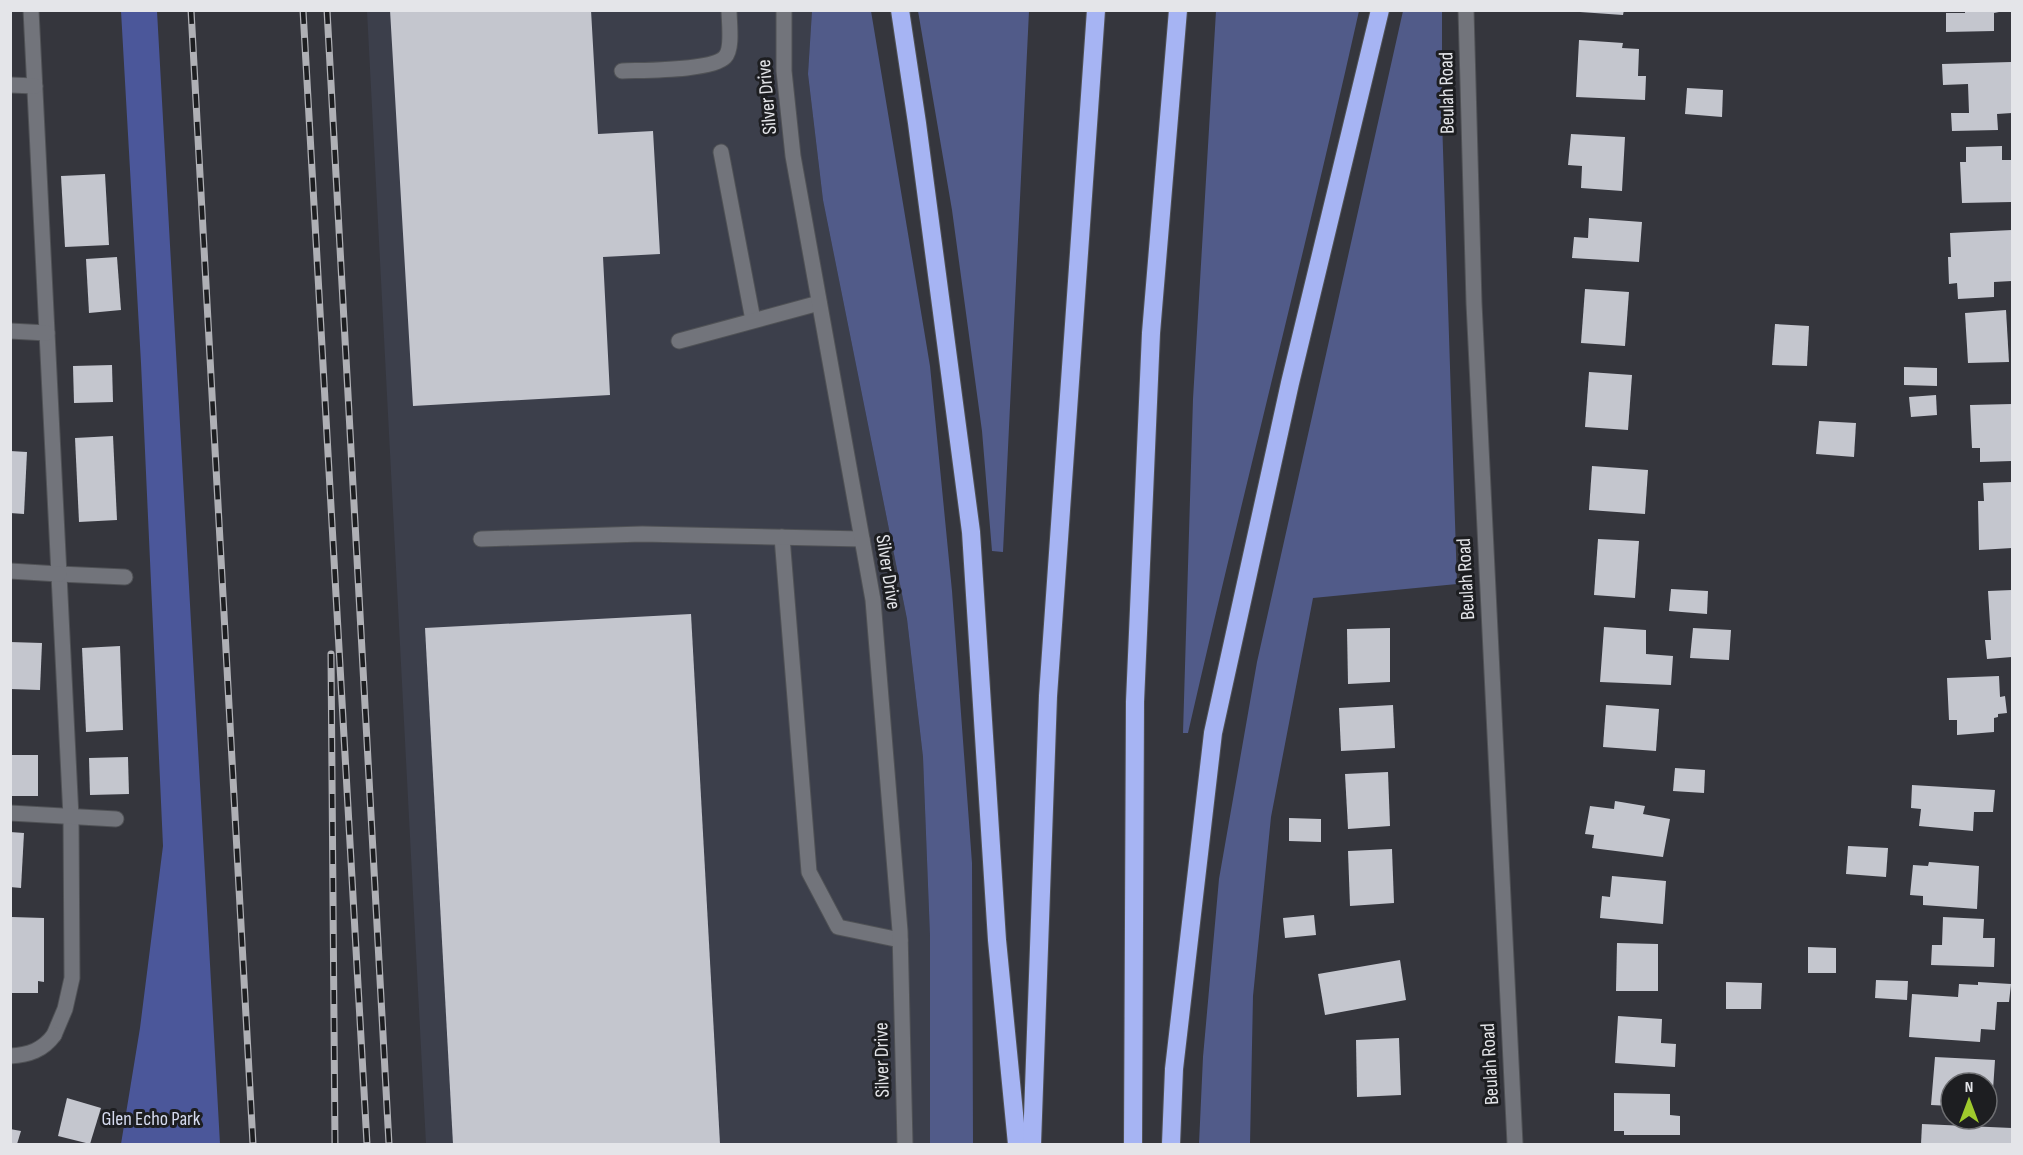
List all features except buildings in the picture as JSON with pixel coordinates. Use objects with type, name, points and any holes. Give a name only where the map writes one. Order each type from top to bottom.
[{"type":"highway","points":[[900,10],[971,532],[997,940],[1017,1144]]},
{"type":"highway","points":[[1032,1144],[1048,696],[1096,10]]},
{"type":"highway","points":[[1133,1144],[1135,702],[1151,333],[1178,10]]},
{"type":"highway","points":[[1171,1144],[1174,1069],[1213,733],[1290,383],[1380,10]]},
{"type":"street","points":[[10,1056],[42,1048],[54,1035],[65,1009],[72,978],[71,817],[31,10]]},
{"type":"street","points":[[622,71],[712,65],[725,57],[728,49],[729,10]]},
{"type":"street","name":"Silver Drive","points":[[784,10],[784,71],[793,156],[873,600],[900,940],[905,1144]]},
{"type":"street","name":"Beulah Road","points":[[1466,10],[1474,314],[1515,1144]]},
{"type":"street","points":[[10,85],[35,86]]},
{"type":"street","points":[[721,152],[753,320]]},
{"type":"street","points":[[679,341],[819,303]]},
{"type":"street","points":[[10,331],[47,333]]},
{"type":"street","points":[[481,538],[642,534],[862,539]]},
{"type":"street","points":[[782,537],[808,872],[838,927],[900,940]]},
{"type":"street","points":[[10,571],[125,577]]},
{"type":"street","points":[[10,813],[116,819]]},
{"type":"shaded area","points":[[367,11],[812,11],[808,74],[823,200],[907,619],[923,757],[930,936],[930,1144],[426,1144]]},
{"type":"shaded area","points":[[812,11],[871,11],[930,366],[952,591],[972,863],[973,1144],[930,1144],[930,936],[923,757],[907,619],[823,200],[808,74]]},
{"type":"shaded area","points":[[918,11],[1029,11],[1003,552],[992,551],[982,431],[952,210]]},
{"type":"shaded area","points":[[1216,11],[1359,11],[1188,733],[1183,733],[1193,399]]},
{"type":"shaded area","points":[[1403,11],[1442,11],[1442,119],[1457,584],[1313,598],[1271,817],[1253,996],[1250,1144],[1199,1144],[1203,1057],[1219,879],[1257,662]]},
{"type":"green space","name":"Glen Echo Park","points":[[121,11],[157,11],[220,1144],[121,1144],[140,1028],[163,846],[141,363]]},
{"type":"railway","points":[[191,10],[253,1144]]},
{"type":"railway","points":[[303,10],[367,1144]]},
{"type":"railway","points":[[327,10],[389,1144]]},
{"type":"railway","points":[[331,654],[335,1144]]}]
